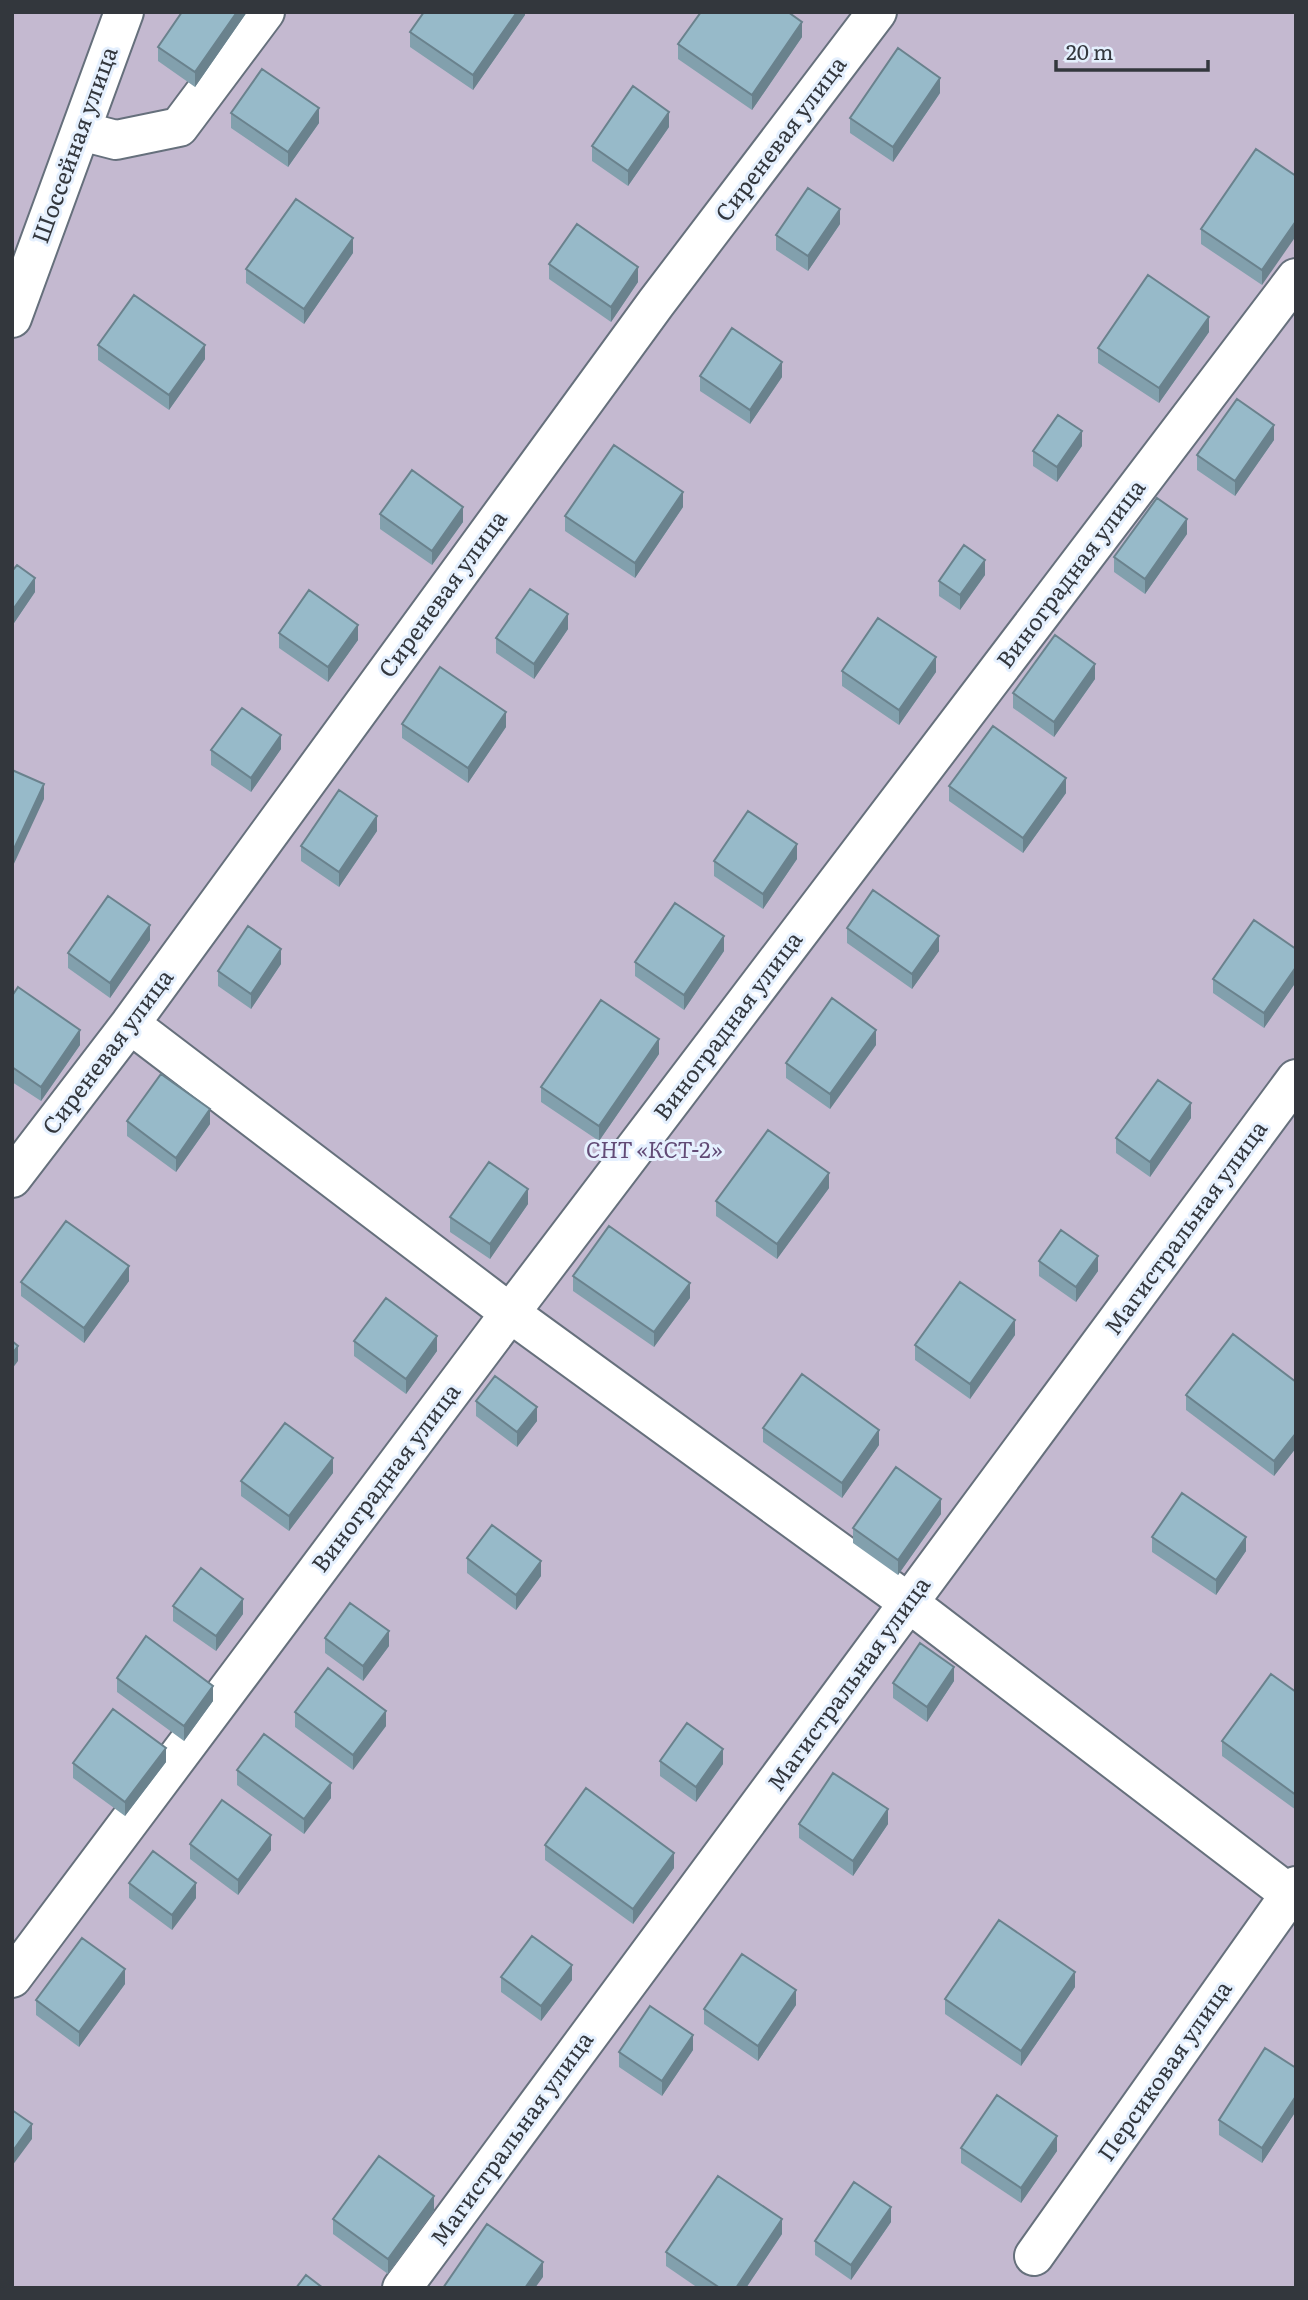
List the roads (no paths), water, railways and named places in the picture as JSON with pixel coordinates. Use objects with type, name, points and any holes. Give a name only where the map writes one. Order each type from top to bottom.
[{"type":"street","name":"Шоссейная улица","points":[[12,318],[124,12]]},
{"type":"street","points":[[81,131],[116,140],[179,127],[265,12]]},
{"type":"street","name":"Сиреневая улица","points":[[12,1178],[130,1024],[656,303],[877,12]]},
{"type":"street","name":"Виноградная улица","points":[[12,1978],[510,1313],[1296,278]]},
{"type":"street","points":[[130,1024],[510,1313],[909,1603],[1294,1893]]},
{"type":"street","name":"Магистральная улица","points":[[402,2288],[1296,1079]]},
{"type":"street","name":"Персиковая улица","points":[[1034,2256],[1294,1893]]},
{"type":"park label","name":"СНТ «КСТ-2»","points":[[654,1150]]}]
